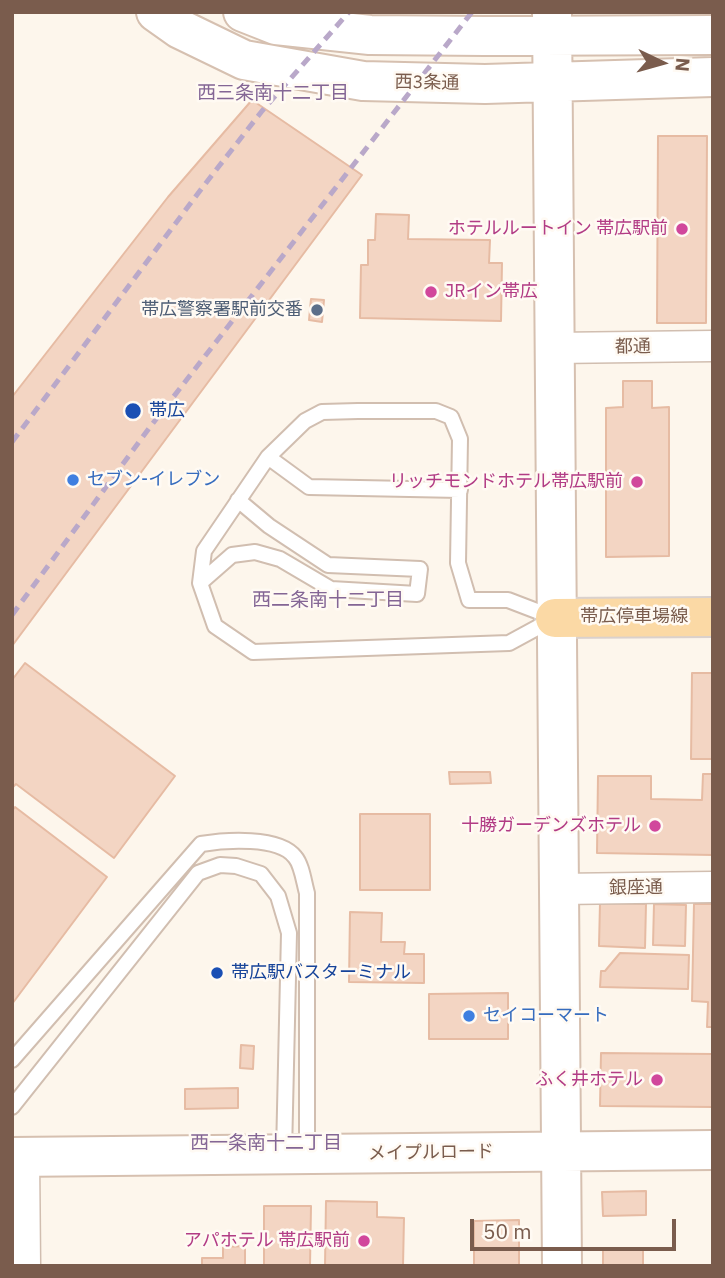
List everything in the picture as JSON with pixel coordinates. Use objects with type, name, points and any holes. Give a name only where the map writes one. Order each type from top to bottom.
[{"type":"main road","name":"帯広停車場線","points":[[555,618],[713,617]]},
{"type":"street","name":"西3条通","points":[[156,12],[180,29],[244,60],[363,81],[485,84],[713,78]]},
{"type":"street","points":[[243,12],[276,25],[370,35],[552,24],[713,35]]},
{"type":"street","points":[[552,24],[562,1266]]},
{"type":"street","name":"都通","points":[[554,348],[713,346]]},
{"type":"street","name":"銀座通","points":[[559,889],[713,887]]},
{"type":"street","name":"メイプルロード","points":[[16,1152],[295,1154],[713,1150]]},
{"type":"street","points":[[16,1152],[25,1266]]},
{"type":"lane","points":[[436,411],[452,417],[460,439],[458,564],[469,600],[508,600],[555,618],[509,643],[253,652],[215,626],[200,583],[204,551],[268,457],[305,421],[323,412],[436,411]]},
{"type":"lane","points":[[268,457],[309,487],[460,490]]},
{"type":"lane","points":[[200,583],[232,555],[255,552],[281,559],[331,589],[417,594],[420,569],[327,565],[269,526],[239,500]]},
{"type":"lane","points":[[12,1060],[201,844],[221,840],[281,844],[297,858],[307,893],[295,1154]]},
{"type":"lane","points":[[12,1107],[198,873],[220,865],[236,866],[261,874],[278,896],[289,933],[295,1154]]},
{"type":"building","points":[[252,100],[362,175],[12,646],[12,397],[168,197]]},
{"type":"building","name":"ホテルルートイン 帯広駅前","points":[[658,136],[707,136],[706,323],[657,323]]},
{"type":"building","name":"JRイン帯広","points":[[376,214],[409,215],[408,239],[490,240],[489,263],[502,263],[501,321],[360,318],[361,265],[368,265],[368,240],[375,240]]},
{"type":"building","name":"帯広警察署駅前交番","points":[[311,299],[324,300],[322,322],[309,320]]},
{"type":"building","name":"リッチモンドホテル帯広駅前","points":[[623,381],[652,381],[652,408],[669,407],[669,556],[606,557],[606,408],[623,407]]},
{"type":"building","points":[[25,663],[175,776],[114,858],[16,784],[12,788],[12,680]]},
{"type":"building","points":[[692,673],[713,673],[713,759],[691,759]]},
{"type":"building","points":[[449,772],[490,772],[491,783],[450,784]]},
{"type":"building","name":"十勝ガーデンズホテル","points":[[703,774],[713,774],[713,855],[597,853],[598,776],[651,776],[651,799],[702,800]]},
{"type":"building","points":[[15,807],[107,877],[12,1004],[12,811]]},
{"type":"building","points":[[360,814],[430,814],[430,890],[360,890]]},
{"type":"building","points":[[600,903],[646,904],[645,948],[599,946]]},
{"type":"building","points":[[654,904],[686,905],[685,946],[653,945]]},
{"type":"building","points":[[694,904],[713,904],[713,1027],[707,1027],[708,1002],[692,1001]]},
{"type":"building","points":[[350,912],[382,913],[381,942],[405,942],[404,954],[424,954],[424,983],[349,982]]},
{"type":"building","points":[[620,953],[689,955],[688,989],[600,987],[601,971],[605,971]]},
{"type":"building","name":"セイコーマート","points":[[508,993],[508,1039],[429,1039],[429,994]]},
{"type":"building","points":[[241,1045],[254,1046],[253,1069],[240,1068]]},
{"type":"building","name":"ふく井ホテル","points":[[601,1053],[713,1054],[713,1107],[600,1106]]},
{"type":"building","points":[[238,1088],[238,1108],[185,1109],[185,1089]]},
{"type":"building","points":[[646,1191],[646,1215],[603,1216],[602,1192]]},
{"type":"building","name":"アパホテル 帯広駅前","points":[[326,1201],[377,1202],[377,1217],[404,1218],[403,1266],[325,1266]]},
{"type":"building","points":[[264,1206],[311,1206],[310,1266],[264,1266]]},
{"type":"building","points":[[519,1220],[519,1266],[474,1266],[474,1221]]},
{"type":"building","points":[[245,1246],[245,1266],[202,1266],[202,1258],[223,1258],[223,1247]]},
{"type":"building","points":[[603,1250],[643,1250],[643,1266],[603,1266]]},
{"type":"railway","points":[[12,442],[262,111],[349,12]]},
{"type":"railway","points":[[12,615],[150,427],[472,12]]},
{"type":"place","name":"ホテルルートイン 帯広駅前","points":[[682,229]]},
{"type":"place","name":"JRイン帯広","points":[[431,292]]},
{"type":"place","name":"帯広警察署駅前交番","points":[[317,310]]},
{"type":"place","name":"帯広","points":[[133,411]]},
{"type":"place","name":"セブン-イレブン","points":[[73,480]]},
{"type":"place","name":"リッチモンドホテル帯広駅前","points":[[637,482]]},
{"type":"place","name":"十勝ガーデンズホテル","points":[[655,826]]},
{"type":"place","name":"帯広駅バスターミナル","points":[[217,973]]},
{"type":"place","name":"セイコーマート","points":[[469,1016]]},
{"type":"place","name":"ふく井ホテル","points":[[657,1080]]},
{"type":"place","name":"アパホテル 帯広駅前","points":[[364,1241]]},
{"type":"district","name":"西三条南十二丁目","points":[[273,94]]},
{"type":"district","name":"西二条南十二丁目","points":[[328,601]]},
{"type":"district","name":"西一条南十二丁目","points":[[266,1144]]}]
